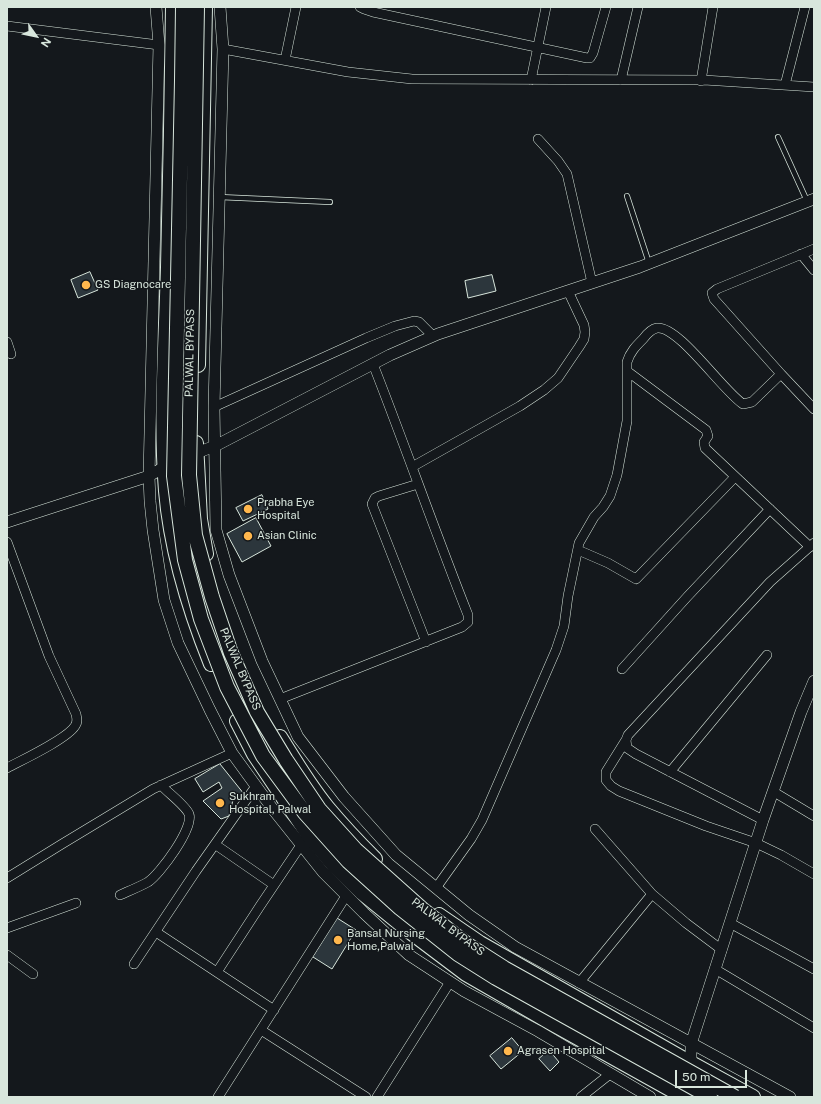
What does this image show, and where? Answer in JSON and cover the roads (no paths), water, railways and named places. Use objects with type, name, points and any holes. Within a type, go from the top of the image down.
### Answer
[{"type":"highway","points":[[173,7],[163,422],[166,491],[173,542],[183,585],[196,628],[213,668],[254,754],[309,836],[334,866],[361,892],[466,974],[684,1097]]},
{"type":"highway","name":"PALWAL BYPASS","points":[[183,7],[174,476],[185,560],[201,619],[227,687],[263,756],[305,813],[348,861],[400,908],[458,954],[496,978],[710,1097]]},
{"type":"highway","name":"PALWAL BYPASS","points":[[197,7],[189,474],[195,535],[212,598],[231,653],[257,712],[286,760],[319,808],[356,850],[422,910],[504,968],[735,1097]]},
{"type":"highway","points":[[205,7],[196,453],[200,519],[204,550],[222,612],[234,644],[263,710],[308,781],[327,806],[352,836],[378,862],[423,902],[480,943],[753,1097]]},
{"type":"street","points":[[156,7],[159,45],[149,476],[153,530],[164,600],[178,643],[232,753],[323,872],[364,914],[410,955],[464,991],[538,1031],[650,1097]]},
{"type":"street","points":[[220,7],[223,49],[214,406],[216,530],[230,575],[262,661],[298,737],[344,797],[396,855],[469,915],[515,947],[790,1097]]},
{"type":"street","points":[[285,60],[296,7]]},
{"type":"street","points":[[360,7],[364,10],[581,58],[590,58],[593,53],[606,7]]},
{"type":"street","points":[[531,80],[546,7]]},
{"type":"street","points":[[621,80],[638,7]]},
{"type":"street","points":[[701,81],[713,7]]},
{"type":"street","points":[[785,85],[805,7]]},
{"type":"street","points":[[7,26],[159,45]]},
{"type":"street","points":[[223,49],[348,72],[405,78],[701,81],[814,87]]},
{"type":"street","points":[[538,139],[558,160],[567,174],[592,282]]},
{"type":"street","points":[[7,522],[149,476],[174,462],[215,446],[373,364],[433,336],[649,263],[810,200]]},
{"type":"street","points":[[814,249],[717,289],[712,293],[714,299],[814,410]]},
{"type":"street","points":[[801,254],[814,270]]},
{"type":"street","points":[[412,466],[520,406],[544,390],[558,378],[584,339],[585,332],[584,325],[568,291]]},
{"type":"street","points":[[214,406],[395,326],[414,321],[419,322],[433,336]]},
{"type":"street","points":[[436,888],[471,839],[482,820],[546,676],[556,650],[564,626],[568,596],[578,550],[587,528],[610,496],[617,476],[627,421],[627,362],[630,354],[651,331],[657,328],[664,329],[682,340],[733,396],[743,404],[752,402],[781,374]]},
{"type":"street","points":[[7,342],[11,354]]},
{"type":"street","points":[[280,699],[426,642],[462,627],[468,622],[412,466],[373,364]]},
{"type":"street","points":[[627,371],[706,430],[708,436],[704,442],[705,448],[770,509],[812,545],[770,582],[628,735],[606,772],[606,780],[618,791],[706,826],[756,843],[781,855],[814,874]]},
{"type":"street","points":[[578,550],[608,563],[636,579],[735,477]]},
{"type":"street","points":[[418,484],[379,496],[375,498],[372,504],[426,642]]},
{"type":"street","points":[[622,669],[770,509]]},
{"type":"street","points":[[7,542],[49,656],[76,714],[77,720],[76,725],[67,735],[7,768]]},
{"type":"street","points":[[670,772],[767,655]]},
{"type":"street","points":[[691,1097],[691,1044],[763,820],[801,712],[814,681]]},
{"type":"street","points":[[626,740],[627,748],[636,754],[763,820]]},
{"type":"street","points":[[7,878],[161,785],[232,753]]},
{"type":"street","points":[[120,895],[148,881],[159,872],[170,857],[189,823],[188,814],[185,809],[161,785]]},
{"type":"street","points":[[134,964],[256,786]]},
{"type":"street","points":[[774,792],[814,816]]},
{"type":"street","points":[[595,829],[652,894],[686,923],[722,950]]},
{"type":"street","points":[[216,844],[274,885]]},
{"type":"street","points":[[218,972],[274,885],[302,845]]},
{"type":"street","points":[[580,983],[652,894]]},
{"type":"street","points":[[218,1097],[346,896]]},
{"type":"street","points":[[7,928],[76,903]]},
{"type":"street","points":[[730,922],[814,969]]},
{"type":"street","points":[[156,932],[274,1010]]},
{"type":"street","points":[[7,955],[33,974]]},
{"type":"street","points":[[715,970],[814,1028]]},
{"type":"street","points":[[376,1097],[450,982]]},
{"type":"street","points":[[261,1030],[366,1097]]},
{"type":"street","points":[[581,1097],[610,1074]]},
{"type":"lane","points":[[778,137],[810,200]]},
{"type":"lane","points":[[627,196],[649,263]]},
{"type":"lane","points":[[219,197],[330,202]]},
{"type":"place","name":"GS Diagnocare","points":[[86,285]]},
{"type":"place","name":"Prabha Eye Hospital","points":[[248,509]]},
{"type":"place","name":"Asian Clinic","points":[[248,536]]},
{"type":"place","name":"Sukhram Hospital, Palwal","points":[[220,803]]},
{"type":"place","name":"Bansal Nursing Home,Palwal","points":[[338,940]]},
{"type":"place","name":"Agrasen Hospital","points":[[508,1051]]}]
